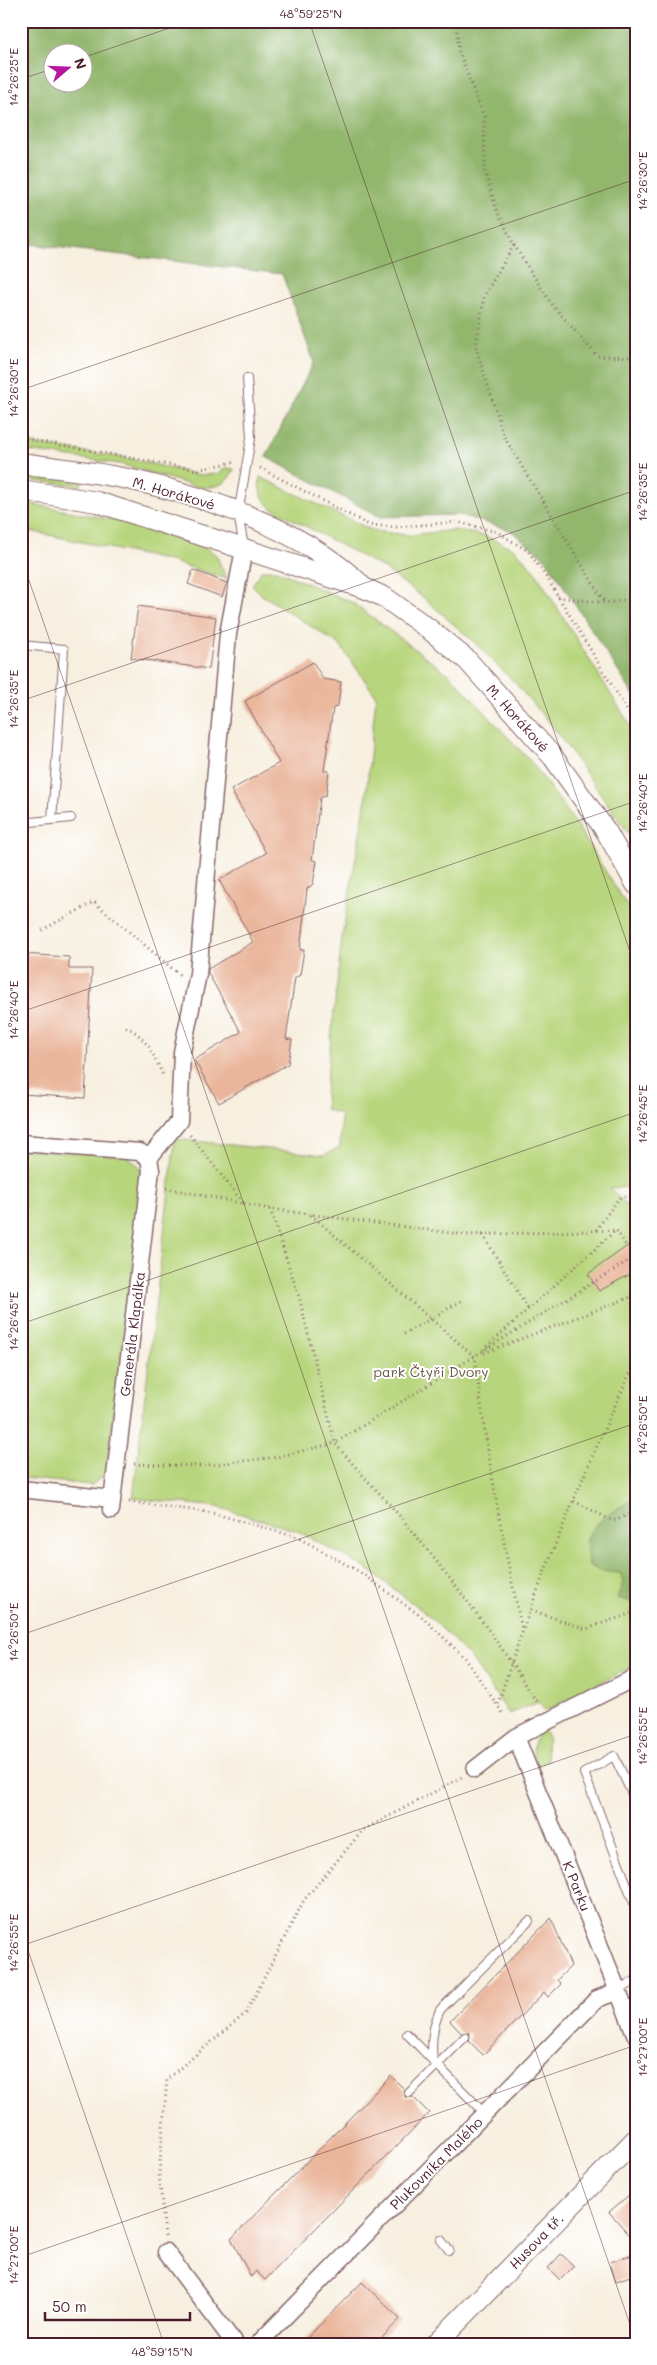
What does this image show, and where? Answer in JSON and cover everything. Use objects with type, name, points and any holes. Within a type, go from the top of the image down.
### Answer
[{"type":"street","name":"M. Horákové","points":[[21,463],[122,478],[211,502],[288,535],[329,559],[364,588]]},
{"type":"street","name":"M. Horákové","points":[[21,490],[97,502],[364,588],[384,597],[429,629],[467,660],[553,758],[606,832],[636,884]]},
{"type":"street","points":[[21,1143],[140,1152],[149,1158],[179,1121],[182,1052],[198,974],[228,634],[244,549]]},
{"type":"street","name":"Generála Klapálka","points":[[117,1504],[151,1170],[149,1158]]},
{"type":"street","points":[[21,1489],[117,1504]]},
{"type":"street","points":[[475,1769],[516,1736],[636,1677]]},
{"type":"street","name":"K Parku","points":[[516,1736],[636,2036]]},
{"type":"street","name":"Plukovníka Malého","points":[[258,2344],[597,1999],[618,1991]]},
{"type":"street","name":"Husova tř.","points":[[436,2344],[636,2139]]},
{"type":"street","points":[[166,2252],[235,2344]]},
{"type":"lane","points":[[244,549],[238,514],[252,438],[247,378]]},
{"type":"lane","points":[[21,645],[64,649],[52,820]]},
{"type":"lane","points":[[21,823],[70,818]]},
{"type":"lane","points":[[636,1802],[614,1756],[584,1773],[636,1908]]},
{"type":"lane","points":[[435,2064],[432,2046],[434,2024],[440,2010],[529,1921]]},
{"type":"lane","points":[[618,1991],[636,1980]]},
{"type":"lane","points":[[407,2034],[485,2114]]},
{"type":"lane","points":[[409,2093],[435,2064],[466,2037]]},
{"type":"lane","points":[[440,2240],[449,2250]]},
{"type":"path","points":[[456,21],[459,52],[484,117],[485,172],[496,211],[514,245],[550,302],[597,356],[636,357]]},
{"type":"path","points":[[514,245],[484,296],[476,348],[504,437],[605,603]]},
{"type":"path","points":[[21,438],[197,470],[228,461],[238,462]]},
{"type":"path","points":[[260,468],[369,526],[396,527],[457,522],[497,532],[528,551],[636,725]]},
{"type":"path","points":[[558,597],[605,603],[636,598]]},
{"type":"path","points":[[42,930],[94,902],[188,982]]},
{"type":"path","points":[[175,1190],[270,1209],[466,1235],[548,1234],[616,1230]]},
{"type":"path","points":[[596,1230],[619,1198],[636,1194]]},
{"type":"path","points":[[270,1209],[299,1297],[335,1443],[398,1515],[511,1661],[536,1701]]},
{"type":"path","points":[[311,1215],[476,1357],[491,1476],[502,1538],[522,1629]]},
{"type":"path","points":[[616,1230],[627,1247]]},
{"type":"path","points":[[476,1357],[616,1230]]},
{"type":"path","points":[[483,1235],[528,1310]]},
{"type":"path","points":[[136,1465],[200,1466],[277,1457],[335,1443],[636,1256]]},
{"type":"path","points":[[476,1357],[636,1295]]},
{"type":"path","points":[[404,1334],[461,1301]]},
{"type":"path","points":[[498,1704],[522,1629],[574,1501],[636,1360]]},
{"type":"path","points":[[574,1501],[613,1521],[636,1512]]},
{"type":"path","points":[[117,1504],[208,1512],[297,1537],[358,1571],[422,1618],[465,1658],[504,1715]]},
{"type":"path","points":[[531,1610],[586,1630],[632,1613],[636,1593]]},
{"type":"path","points":[[166,2252],[159,2172],[167,2079],[246,2013],[304,1900],[363,1830],[475,1769]]},
{"type":"green space","points":[[21,21],[636,21],[636,699],[546,559],[510,530],[460,515],[380,517],[266,457],[314,362],[282,274],[21,243]]},
{"type":"green space","points":[[21,442],[131,459],[199,475],[218,474],[226,468],[234,469],[228,479],[220,485],[198,487],[120,464],[21,450]]},
{"type":"green space","points":[[21,473],[82,482],[81,486],[21,479]]},
{"type":"green space","points":[[260,477],[374,531],[407,535],[456,530],[485,536],[515,549],[534,570],[636,735],[636,844],[554,728],[516,684],[475,643],[425,599],[385,569],[272,508],[261,494],[259,487]]},
{"type":"green space","points":[[21,502],[120,521],[207,548],[216,555],[227,579],[170,561],[21,529]]},
{"type":"green space","name":"park Čtyři Dvory","points":[[262,570],[276,570],[353,603],[451,676],[532,763],[574,821],[636,920],[636,1187],[610,1188],[636,1215],[636,1665],[545,1711],[539,1702],[509,1714],[470,1657],[428,1615],[366,1568],[297,1531],[218,1507],[133,1498],[175,1139],[324,1155],[340,1147],[341,1114],[326,1110],[325,1094],[342,937],[365,805],[376,696],[339,644],[262,595],[252,585]]},
{"type":"green space","points":[[21,1149],[126,1156],[139,1167],[143,1177],[144,1182],[107,1464],[104,1475],[92,1485],[21,1478]]},
{"type":"green space","points":[[636,1498],[636,1603],[617,1598],[624,1581],[620,1573],[599,1571],[589,1565],[587,1540],[591,1531],[602,1519]]},
{"type":"green space","points":[[543,1728],[549,1741],[546,1746],[548,1761],[537,1766],[533,1751],[535,1741]]},
{"type":"building","points":[[193,570],[227,583],[222,597],[188,584]]},
{"type":"building","points":[[138,606],[216,617],[209,669],[131,658]]},
{"type":"building","points":[[313,662],[323,679],[341,682],[338,706],[333,708],[324,771],[329,771],[326,795],[320,798],[312,860],[317,861],[313,884],[307,889],[300,950],[304,950],[300,975],[295,978],[286,1039],[292,1040],[288,1064],[219,1103],[194,1060],[241,1032],[208,973],[208,969],[253,942],[219,880],[266,853],[231,790],[279,763],[245,701]]},
{"type":"building","points":[[21,954],[69,957],[69,969],[92,969],[85,1098],[21,1094]]},
{"type":"building","points":[[636,1240],[636,1271],[599,1291],[588,1274]]},
{"type":"building","points":[[551,1918],[571,1966],[557,1980],[561,1984],[548,1997],[544,1992],[483,2055],[469,2041],[469,2033],[461,2033],[450,2021]]},
{"type":"building","points":[[391,2076],[405,2090],[405,2097],[413,2097],[429,2113],[265,2280],[256,2271],[251,2277],[231,2239]]},
{"type":"building","points":[[636,2189],[636,2242],[609,2212]]},
{"type":"building","points":[[561,2254],[574,2266],[560,2280],[548,2268]]},
{"type":"building","points":[[636,2254],[636,2274],[616,2281],[610,2262]]},
{"type":"building","points":[[362,2282],[400,2319],[376,2344],[301,2344]]}]
